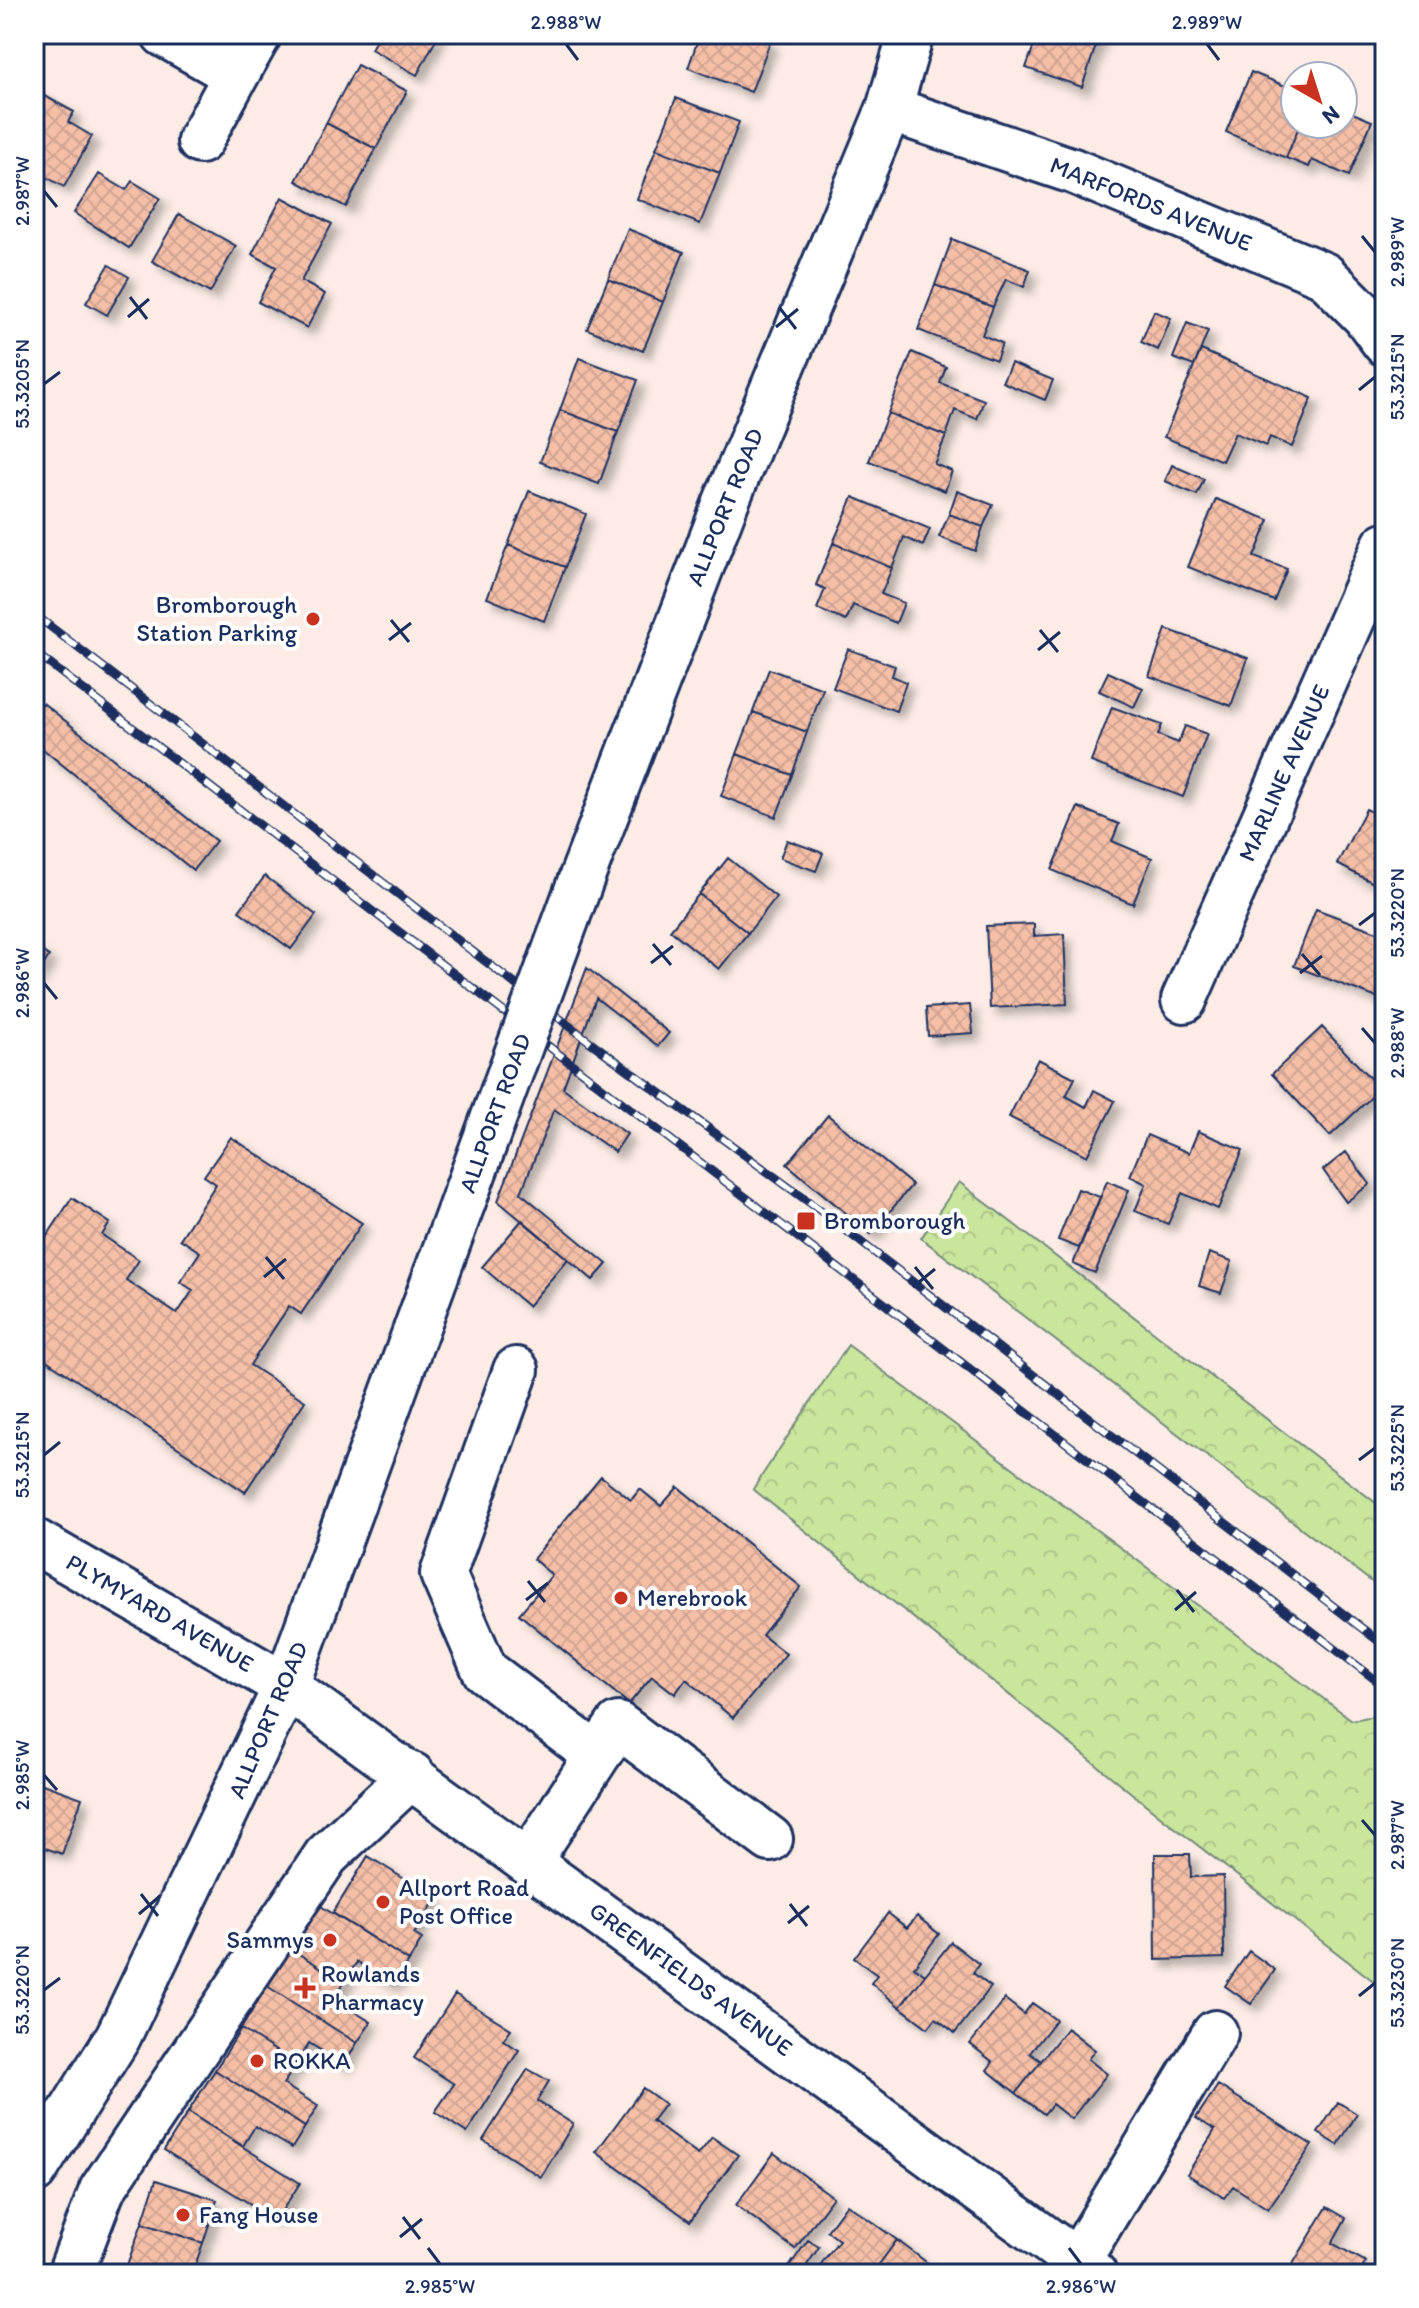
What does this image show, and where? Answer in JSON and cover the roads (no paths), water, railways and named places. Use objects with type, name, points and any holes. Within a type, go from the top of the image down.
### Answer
[{"type":"street","points":[[164,34],[236,75]]},
{"type":"street","points":[[200,141],[259,34]]},
{"type":"street","name":"ALLPORT ROAD","points":[[34,2171],[118,2037],[286,1686],[582,877],[726,502],[889,109],[911,34]]},
{"type":"street","name":"MARFORDS AVENUE","points":[[889,109],[1073,171],[1324,275],[1365,316],[1385,343]]},
{"type":"street","name":"MARLINE AVENUE","points":[[1184,1000],[1385,545]]},
{"type":"street","points":[[516,1370],[443,1574],[485,1671],[597,1756]]},
{"type":"street","name":"PLYMYARD AVENUE","points":[[34,1541],[286,1686]]},
{"type":"street","name":"GREENFIELDS AVENUE","points":[[286,1686],[1085,2268]]},
{"type":"street","points":[[529,1861],[618,1725],[770,1839]]},
{"type":"street","points":[[70,2274],[102,2190],[326,1856],[412,1775]]},
{"type":"street","points":[[1085,2268],[1215,2033]]},
{"type":"railway","points":[[34,614],[589,1041],[809,1202],[1385,1646]]},
{"type":"railway","points":[[34,652],[1385,1687]]},
{"type":"place","name":"Bromborough Station Parking","points":[[313,619]]},
{"type":"place","name":"Bromborough","points":[[806,1221]]},
{"type":"place","name":"Merebrook","points":[[621,1598]]},
{"type":"place","name":"Allport Road Post Office","points":[[383,1902]]},
{"type":"place","name":"Sammys","points":[[330,1940]]},
{"type":"place","name":"Rowlands Pharmacy","points":[[305,1988]]},
{"type":"place","name":"ROKKA","points":[[257,2061]]},
{"type":"place","name":"Fang House","points":[[183,2215]]}]
